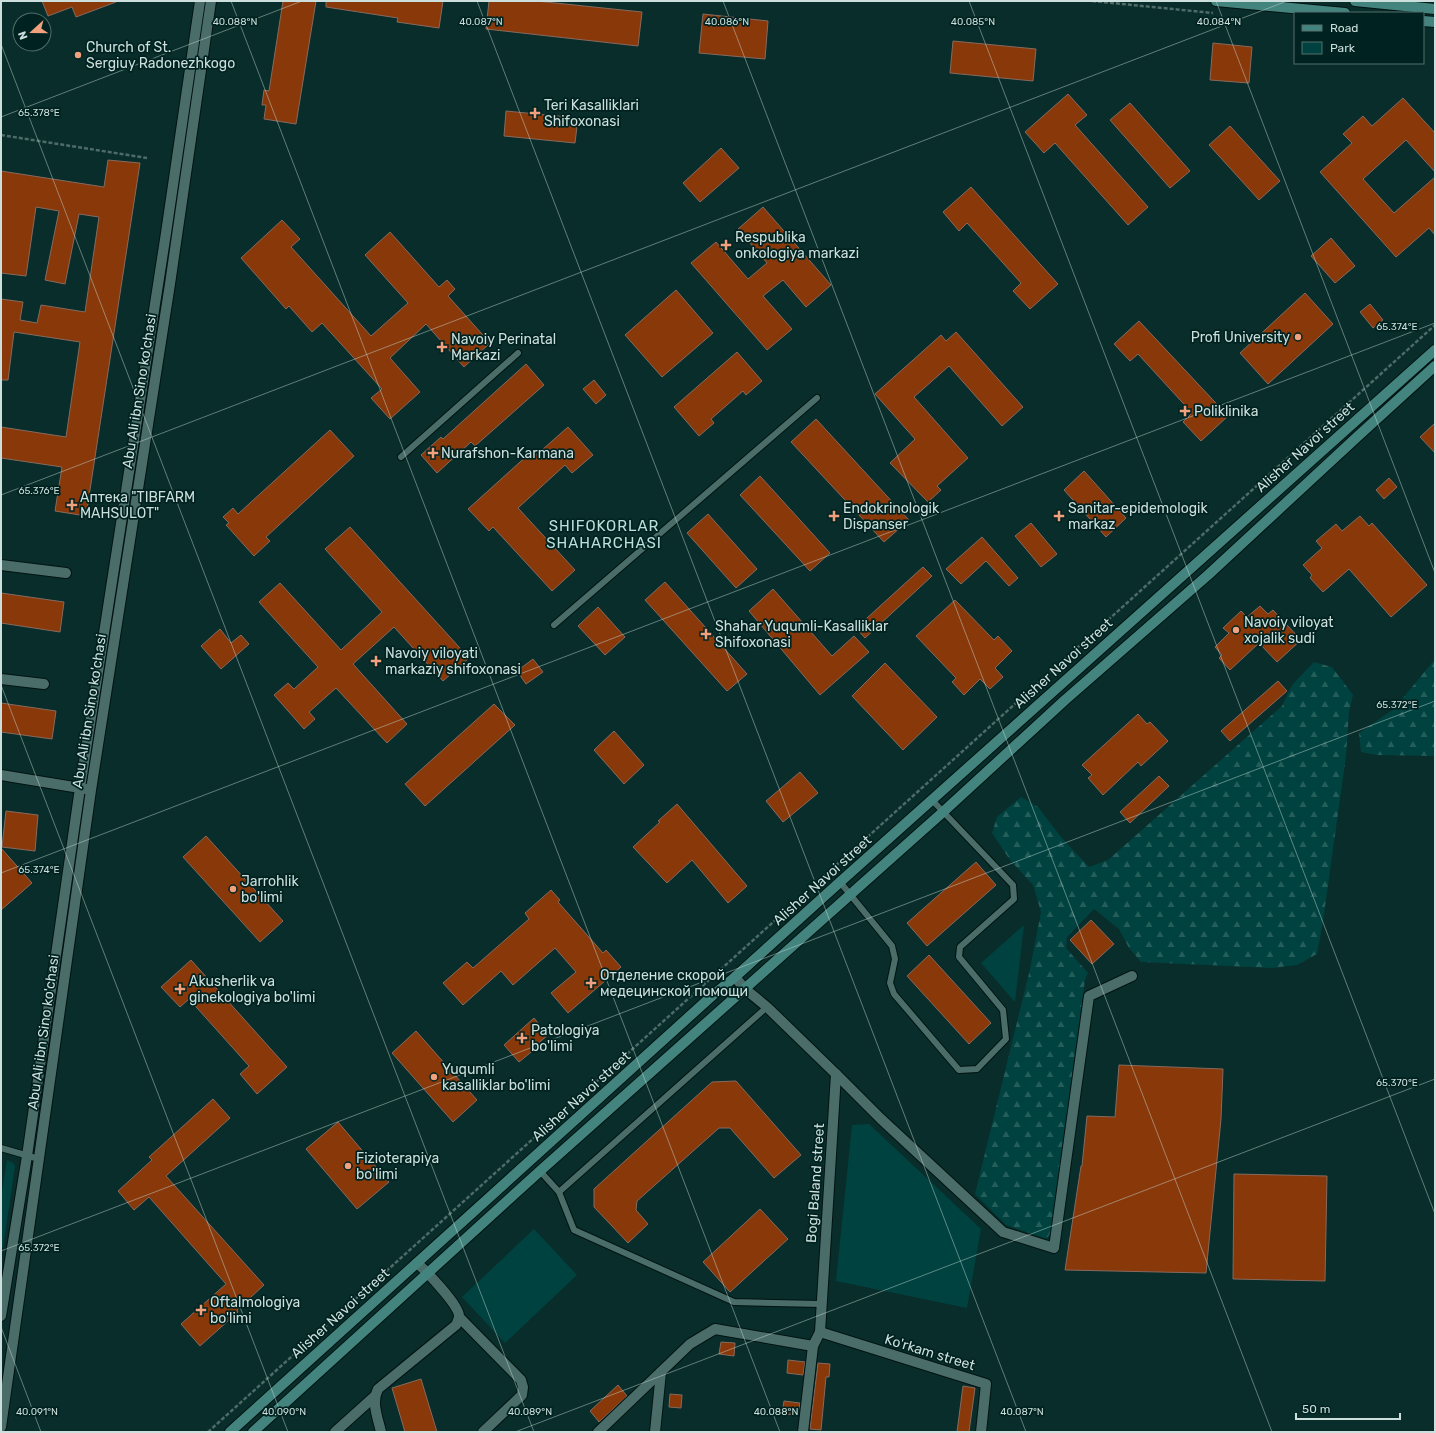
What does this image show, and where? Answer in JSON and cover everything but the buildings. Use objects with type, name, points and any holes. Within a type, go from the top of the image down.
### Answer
[{"type":"main road","points":[[1216,1],[1303,5],[1340,12]]},
{"type":"main road","points":[[1355,1],[1435,9]]},
{"type":"main road","points":[[1424,21],[1435,22]]},
{"type":"main road","name":"Alisher Navoi street","points":[[230,1432],[713,995],[735,977],[1435,350]]},
{"type":"main road","name":"Alisher Navoi street","points":[[253,1432],[540,1171],[943,812],[1071,695],[1208,575],[1356,437],[1435,366]]},
{"type":"street","name":"Abu Ali ibn Sino ko'chasi","points":[[1,1316],[27,1156],[80,788],[165,240],[200,1]]},
{"type":"street","name":"Abu Ali ibn Sino ko'chasi","points":[[1,1427],[91,790],[170,284],[211,1]]},
{"type":"street","points":[[1,565],[66,573]]},
{"type":"street","points":[[1,679],[44,684]]},
{"type":"street","points":[[1,775],[91,790]]},
{"type":"street","points":[[735,977],[744,988],[767,1007],[881,1119],[1003,1232],[1054,1248],[1089,996],[1132,976]]},
{"type":"street","name":"Bogi Baland street","points":[[803,1432],[813,1346],[820,1332],[836,1074]]},
{"type":"street","points":[[417,1263],[428,1273],[456,1308],[459,1317],[521,1380],[523,1386],[522,1395],[483,1432]]},
{"type":"street","points":[[381,1432],[375,1404],[375,1396],[378,1389],[456,1325],[459,1317]]},
{"type":"street","points":[[598,1432],[690,1344],[715,1329],[813,1346]]},
{"type":"street","name":"Ko'rkam street","points":[[820,1332],[986,1384],[981,1432]]},
{"type":"street","points":[[655,1432],[661,1372]]},
{"type":"street","points":[[335,1432],[375,1396]]},
{"type":"lane","points":[[401,457],[518,353]]},
{"type":"lane","points":[[554,625],[817,398]]},
{"type":"lane","points":[[840,882],[892,946],[895,959],[890,983],[894,994],[959,1070],[977,1069],[1006,1039],[1003,1010],[959,957],[960,946],[1014,899],[1013,885],[932,800]]},
{"type":"lane","points":[[559,1192],[767,1007]]},
{"type":"lane","points":[[1,1148],[39,1159]]},
{"type":"lane","points":[[540,1171],[559,1192],[574,1230],[734,1302],[821,1304]]},
{"type":"path","points":[[1092,1],[1218,14]]},
{"type":"path","points":[[1,135],[147,158]]},
{"type":"path","points":[[208,1432],[1435,325]]},
{"type":"green space","points":[[1435,659],[1435,756],[1376,755],[1361,752],[1359,733],[1394,709]]},
{"type":"green space","points":[[1314,662],[1332,667],[1353,695],[1349,712],[1346,756],[1317,954],[1297,965],[1272,968],[1141,962],[1129,948],[1119,929],[1094,909],[1067,937],[1066,948],[1088,973],[1085,980],[1051,1231],[1047,1239],[1006,1225],[975,1194],[1030,969],[1041,912],[1033,885],[1010,860],[992,833],[997,817],[1021,797],[1038,807],[1061,837],[1089,867],[1108,860],[1282,706],[1292,685]]},
{"type":"green space","points":[[1024,925],[1015,1002],[981,963]]},
{"type":"green space","points":[[869,1124],[981,1229],[967,1308],[836,1281],[852,1125]]},
{"type":"green space","points":[[7,1160],[15,1166],[3,1247],[1,1248],[1,1197]]},
{"type":"green space","points":[[534,1229],[577,1275],[505,1343],[462,1297]]},
{"type":"place","name":"Church of St. Sergiuy Radonezhkogo","points":[[78,55]]},
{"type":"place","name":"Teri Kasalliklari Shifoxonasi","points":[[535,113]]},
{"type":"place","name":"Respublika onkologiya markazi","points":[[726,245]]},
{"type":"place","name":"Profi University","points":[[1298,337]]},
{"type":"place","name":"Navoiy Perinatal Markazi","points":[[442,347]]},
{"type":"place","name":"Poliklinika","points":[[1185,411]]},
{"type":"place","name":"Nurafshon-Karmana","points":[[433,453]]},
{"type":"place","name":"Аптека \"TIBFARM MAHSULOT\"","points":[[72,505]]},
{"type":"place","name":"Endokrinologik Dispanser","points":[[834,516]]},
{"type":"place","name":"Sanitar-epidemologik markaz","points":[[1059,516]]},
{"type":"place","name":"Navoiy viloyat xojalik sudi","points":[[1236,630]]},
{"type":"place","name":"Shahar Yuqumli-Kasalliklar Shifoxonasi","points":[[706,634]]},
{"type":"place","name":"Navoiy viloyati markaziy shifoxonasi","points":[[376,661]]},
{"type":"place","name":"Jarrohlik bo'limi","points":[[233,889]]},
{"type":"place","name":"Отделение скорой медецинской помощи","points":[[591,983]]},
{"type":"place","name":"Akusherlik va ginekologiya bo'limi","points":[[180,989]]},
{"type":"place","name":"Patologiya bo'limi","points":[[522,1038]]},
{"type":"place","name":"Yuqumli kasalliklar bo'limi","points":[[434,1077]]},
{"type":"place","name":"Fizioterapiya bo'limi","points":[[348,1166]]},
{"type":"place","name":"Oftalmologiya bo'limi","points":[[201,1310]]},
{"type":"district","name":"SHIFOKORLAR SHAHARCHASI","points":[[604,534]]}]
